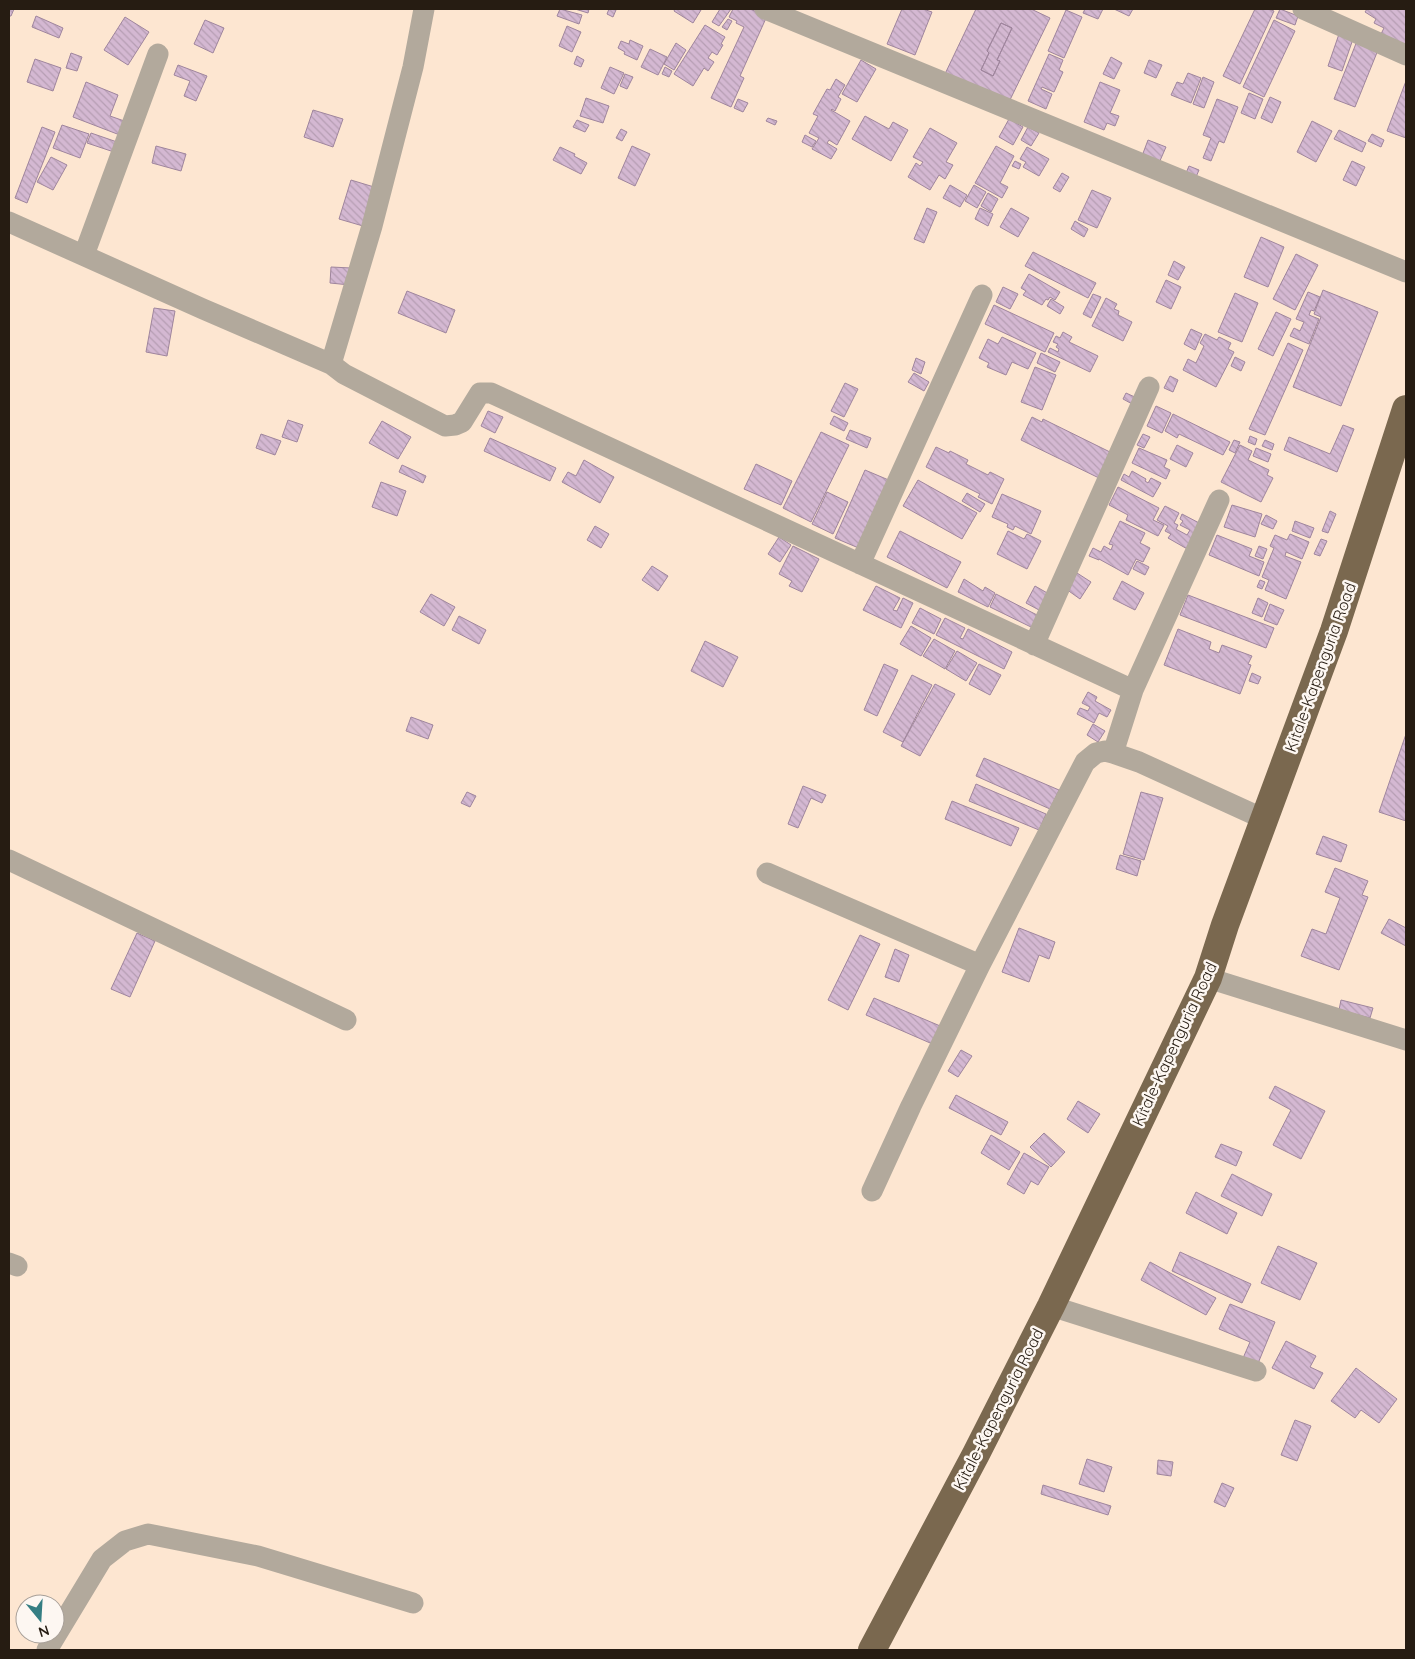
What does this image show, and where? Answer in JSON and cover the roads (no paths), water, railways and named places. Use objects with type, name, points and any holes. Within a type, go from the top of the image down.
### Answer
[{"type":"highway","name":"Kitale-Kapenguria Road","points":[[872,1650],[976,1454],[1051,1306],[1208,978],[1225,925],[1334,631],[1406,409]]},
{"type":"street","points":[[331,364],[372,226],[413,67],[424,9]]},
{"type":"street","points":[[765,9],[1406,272]]},
{"type":"street","points":[[1303,9],[1406,55]]},
{"type":"street","points":[[84,255],[158,54]]},
{"type":"street","points":[[9,222],[331,364],[344,374],[445,426],[462,422],[480,394],[491,393],[1133,690]]},
{"type":"street","points":[[860,564],[982,295]]},
{"type":"street","points":[[1034,645],[1149,387]]},
{"type":"street","points":[[1113,753],[1133,690],[1219,500]]},
{"type":"street","points":[[872,1192],[911,1106],[980,965],[1085,762],[1096,753],[1105,751],[1113,753],[1139,762],[1264,819]]},
{"type":"street","points":[[9,860],[346,1020]]},
{"type":"street","points":[[767,873],[980,965]]},
{"type":"street","points":[[1208,978],[1406,1040]]},
{"type":"street","points":[[1051,1306],[1256,1371]]},
{"type":"street","points":[[47,1650],[102,1559],[125,1542],[148,1534],[258,1556],[413,1603]]}]
